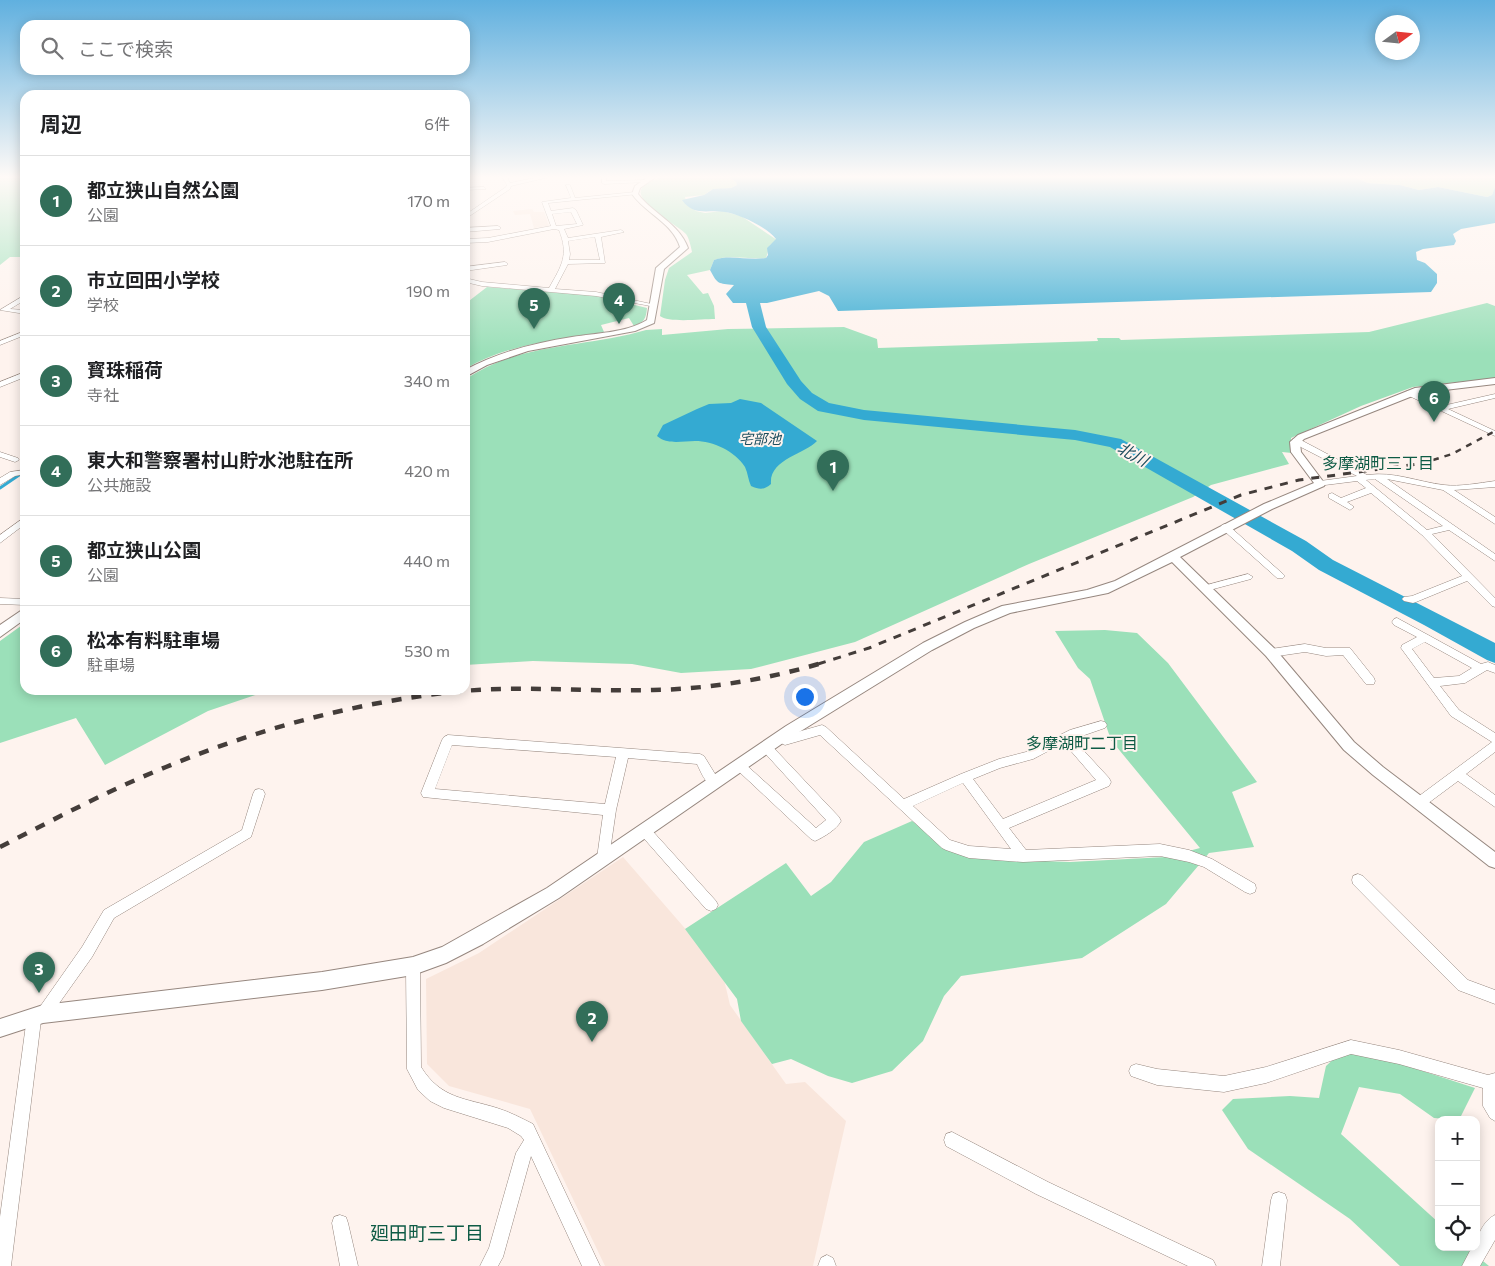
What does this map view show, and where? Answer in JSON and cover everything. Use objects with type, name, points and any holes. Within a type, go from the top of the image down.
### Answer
[{"type":"street","points":[[470,241],[509,236]]},
{"type":"street","points":[[551,290],[566,262],[568,249],[564,236]]},
{"type":"street","points":[[565,240],[597,236]]},
{"type":"street","points":[[566,262],[603,262],[598,236]]},
{"type":"street","points":[[470,371],[488,361],[514,352],[643,326],[652,319],[660,268],[683,250],[684,244],[681,236]]},
{"type":"street","points":[[470,263],[476,262]]},
{"type":"street","points":[[470,268],[505,264]]},
{"type":"street","points":[[470,281],[482,284],[596,294],[654,306]]},
{"type":"street","points":[[2,310],[20,300]]},
{"type":"street","points":[[2,310],[20,312]]},
{"type":"street","points":[[0,343],[20,336]]},
{"type":"street","points":[[0,385],[20,376]]},
{"type":"street","points":[[1320,484],[1296,452],[1294,446],[1296,441],[1410,393],[1436,387],[1495,381]]},
{"type":"street","points":[[1410,393],[1495,434]]},
{"type":"street","points":[[1441,408],[1495,396]]},
{"type":"street","points":[[1296,441],[1362,477],[1372,488],[1425,533],[1495,604]]},
{"type":"street","points":[[0,454],[15,460]]},
{"type":"street","points":[[0,482],[20,473]]},
{"type":"street","points":[[1376,476],[1495,558]]},
{"type":"street","points":[[0,1028],[38,1016],[322,981],[412,966],[446,954],[553,893],[781,736],[902,660],[991,615],[1021,605],[1099,591],[1117,584],[1173,557],[1253,512],[1320,484],[1376,476],[1399,478],[1446,488],[1495,484]]},
{"type":"street","points":[[1341,501],[1372,488]]},
{"type":"street","points":[[1446,488],[1495,521]]},
{"type":"street","points":[[1332,496],[1350,506]]},
{"type":"street","points":[[0,540],[20,524]]},
{"type":"street","points":[[1225,527],[1269,562],[1280,576]]},
{"type":"street","points":[[1425,533],[1451,527]]},
{"type":"street","points":[[1173,557],[1271,653],[1349,746],[1495,861]]},
{"type":"street","points":[[1206,588],[1248,577]]},
{"type":"street","points":[[1407,599],[1413,600],[1467,577]]},
{"type":"street","points":[[0,601],[20,602]]},
{"type":"street","points":[[0,632],[20,616]]},
{"type":"street","points":[[1396,622],[1480,668]]},
{"type":"street","points":[[1419,803],[1494,746],[1455,713],[1406,648],[1424,638]]},
{"type":"street","points":[[1271,653],[1305,648],[1326,652],[1346,651],[1370,681]]},
{"type":"street","points":[[1432,682],[1461,680],[1480,668],[1488,666],[1495,669]]},
{"type":"street","points":[[903,806],[965,777],[999,764],[1029,756],[1074,733],[1101,725]]},
{"type":"street","points":[[781,736],[785,740],[822,730],[946,844],[969,852],[1022,856],[1160,850],[1189,856],[1208,863],[1250,888]]},
{"type":"street","points":[[1000,826],[1105,782],[1066,738]]},
{"type":"street","points":[[610,810],[427,793],[448,740],[700,759],[714,782]]},
{"type":"street","points":[[739,765],[816,836],[835,821],[766,747]]},
{"type":"street","points":[[603,858],[610,810],[623,753]]},
{"type":"street","points":[[1459,774],[1495,802]]},
{"type":"street","points":[[965,777],[1022,856]]},
{"type":"street","points":[[2,1266],[38,1016],[87,952],[109,914],[247,833],[259,794]]},
{"type":"street","points":[[644,830],[711,905]]},
{"type":"street","points":[[1358,880],[1463,985],[1495,997]]},
{"type":"street","points":[[412,966],[414,1069],[420,1082],[433,1096],[452,1104],[518,1123],[527,1130],[591,1266]]},
{"type":"street","points":[[1136,1071],[1157,1077],[1224,1084],[1266,1074],[1351,1047],[1493,1081],[1490,1106],[1495,1113]]},
{"type":"street","points":[[952,1140],[1042,1188],[1208,1266]]},
{"type":"street","points":[[489,1266],[497,1251],[524,1153],[533,1141]]},
{"type":"street","points":[[1271,1266],[1279,1200]]},
{"type":"street","points":[[340,1223],[349,1266]]},
{"type":"street","points":[[1470,1266],[1495,1224]]},
{"type":"shaded area","points":[[623,857],[722,971],[730,1005],[786,1084],[805,1082],[846,1121],[813,1266],[605,1266],[530,1109],[449,1086],[427,1064],[426,979],[479,953]]},
{"type":"green space","points":[[0,236],[20,236],[20,257],[10,257],[0,265]]},
{"type":"green space","points":[[687,236],[771,236],[777,240],[770,245],[766,258],[720,258],[714,260],[710,270],[687,275],[703,294],[708,293],[714,306],[715,319],[677,320],[664,318],[660,316],[665,280],[669,268],[692,252]]},
{"type":"green space","points":[[487,287],[594,295],[647,308],[647,312],[644,320],[634,326],[629,318],[601,325],[604,332],[515,348],[470,366],[470,300]]},
{"type":"green space","points":[[1487,303],[1495,306],[1495,378],[1413,387],[1361,406],[1291,438],[1292,453],[1282,452],[1289,464],[1211,485],[1193,497],[1029,564],[855,642],[751,669],[681,673],[632,664],[533,661],[470,665],[470,377],[507,359],[530,352],[623,336],[646,330],[662,329],[662,335],[728,329],[844,327],[877,339],[878,348],[1098,341],[1097,338],[1119,338],[1121,340],[1369,332]]},
{"type":"green space","points":[[20,627],[20,695],[255,695],[208,711],[105,765],[76,718],[0,743],[0,641]]},
{"type":"green space","points":[[1105,630],[1137,633],[1168,663],[1257,782],[1232,792],[1254,847],[1209,853],[1166,904],[1082,958],[961,976],[944,996],[923,1041],[892,1071],[852,1083],[828,1076],[791,1059],[772,1064],[741,1021],[737,999],[685,929],[786,863],[811,896],[831,882],[864,842],[912,821],[968,858],[1070,862],[1166,857],[1200,848],[1111,740],[1090,679],[1078,668],[1055,631]]},
{"type":"green space","points":[[1361,1051],[1475,1088],[1461,1116],[1435,1116],[1435,1118],[1400,1094],[1359,1087],[1341,1134],[1435,1219],[1435,1251],[1471,1251],[1489,1266],[1400,1266],[1350,1219],[1248,1149],[1222,1110],[1233,1099],[1290,1096],[1319,1098],[1326,1066],[1341,1052]]},
{"type":"water","points":[[774,236],[1454,236],[1456,241],[1454,245],[1423,249],[1416,252],[1417,260],[1425,263],[1437,274],[1437,283],[1431,292],[838,311],[829,296],[819,291],[767,303],[733,303],[726,294],[734,285],[717,281],[710,270],[714,260],[720,258],[766,258],[768,255],[767,248],[776,239]]},
{"type":"water","name":"宅部池","points":[[740,399],[761,403],[817,441],[782,463],[772,476],[771,484],[764,488],[759,489],[751,486],[741,461],[723,448],[702,441],[670,442],[657,436],[663,425],[697,409],[709,404],[731,403]]},
{"type":"waterway","name":"北川","points":[[753,303],[759,327],[795,384],[806,396],[824,407],[864,415],[1075,435],[1115,443],[1299,546],[1326,565],[1432,619],[1495,654]]},
{"type":"waterway","points":[[0,488],[20,474]]},
{"type":"railway","points":[[1433,460],[1452,454],[1495,431]]},
{"type":"railway","points":[[818,664],[869,648],[1241,495],[1299,480],[1418,464],[1437,458]]},
{"type":"railway","points":[[470,691],[696,688],[781,674],[822,663]]},
{"type":"railway","points":[[0,847],[103,795],[200,753],[306,719],[379,703],[430,695]]},
{"type":"place","name":"東大和警察署村山貯水池駐在所","points":[[619,324]]},
{"type":"place","name":"都立狭山公園","points":[[534,329]]},
{"type":"place","name":"松本有料駐車場","points":[[1434,422]]},
{"type":"place","name":"都立狭山自然公園","points":[[833,491]]},
{"type":"place","name":"寳珠稲荷","points":[[39,993]]},
{"type":"place","name":"市立回田小学校","points":[[592,1042]]},
{"type":"district","name":"多摩湖町三丁目","points":[[1378,463]]},
{"type":"district","name":"多摩湖町二丁目","points":[[1082,743]]},
{"type":"district","name":"廻田町三丁目","points":[[427,1233]]}]
